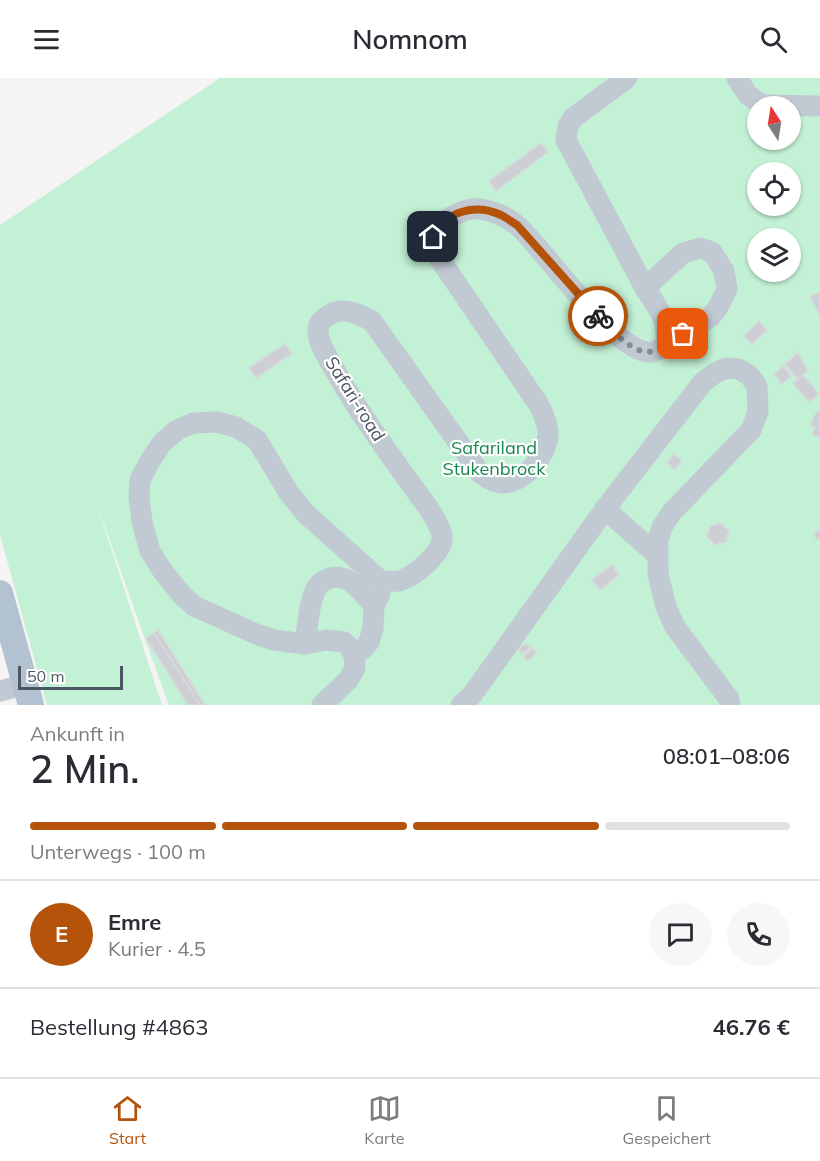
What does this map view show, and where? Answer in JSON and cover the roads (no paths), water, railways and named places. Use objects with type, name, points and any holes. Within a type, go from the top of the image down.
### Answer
[{"type":"main road","points":[[0,592],[28,695]]},
{"type":"lane","points":[[627,78],[573,118],[568,126],[566,140],[645,288],[664,318],[667,330],[666,344]]},
{"type":"lane","points":[[736,78],[748,95],[762,105],[820,106]]},
{"type":"lane","name":"Safari-road","points":[[389,582],[399,581],[412,575],[427,563],[438,550],[442,537],[438,523],[429,509],[349,396],[319,338],[318,327],[321,321],[330,314],[342,311],[358,313],[372,321],[480,473],[491,480],[503,483],[518,479],[531,469],[545,451],[548,433],[544,417],[539,405],[437,255],[433,246],[433,237],[438,226],[454,215],[466,211],[480,209],[501,215],[517,225],[584,302],[620,338],[640,351],[652,352],[712,315],[727,289],[724,272],[712,252],[700,248],[683,253],[645,288]]},
{"type":"lane","points":[[461,705],[481,684],[605,509],[703,382],[715,373],[728,368],[738,369],[749,375],[757,386],[758,412],[751,430],[672,512],[662,527],[657,555],[658,574],[666,607],[675,627],[729,699],[730,705]]},
{"type":"lane","points":[[322,705],[348,680],[354,668],[354,655],[344,642],[326,640],[305,644],[274,640],[194,606],[181,594],[150,551],[142,522],[140,480],[162,443],[177,430],[193,423],[217,422],[236,427],[257,440],[289,493],[306,514],[380,580],[389,582],[374,606],[373,628],[369,642],[354,655]]},
{"type":"lane","points":[[605,509],[657,555]]},
{"type":"lane","points":[[305,644],[312,601],[316,587],[323,580],[337,576],[347,580],[356,585],[374,606]]},
{"type":"lane","points":[[0,691],[28,695]]},
{"type":"park label","name":"Safariland Stukenbrock","points":[[494,458]]}]
